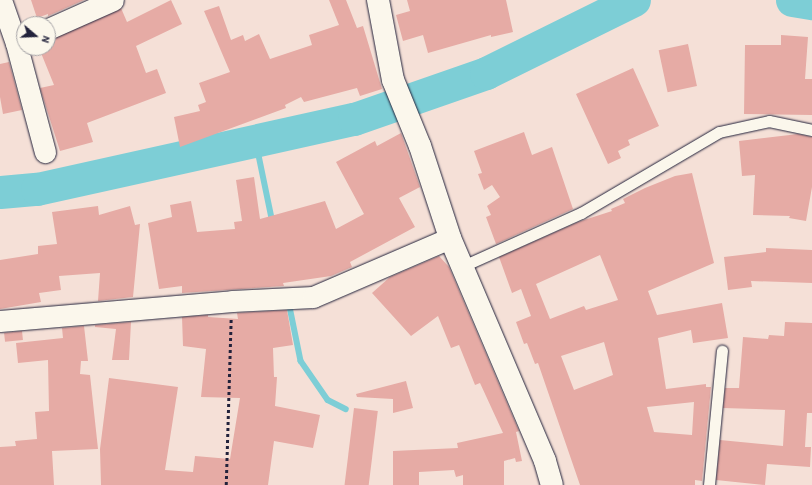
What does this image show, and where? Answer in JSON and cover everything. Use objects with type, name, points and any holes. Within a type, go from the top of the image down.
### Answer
[{"type":"main road","points":[[378,0],[393,80],[420,146],[450,238],[545,461],[552,485]]},
{"type":"street","points":[[1,0],[45,152]]},
{"type":"street","points":[[56,25],[113,0]]},
{"type":"street","points":[[0,321],[232,301],[313,297],[450,238]]},
{"type":"lane","points":[[463,266],[581,213],[720,132],[769,121],[812,130]]},
{"type":"lane","points":[[709,485],[722,351]]},
{"type":"path","points":[[226,485],[231,381],[232,301]]},
{"type":"building","points":[[31,0],[84,0],[48,16],[48,14],[36,16]]},
{"type":"building","points":[[171,0],[182,24],[136,46],[146,73],[157,69],[166,93],[87,123],[93,142],[60,151],[40,88],[54,85],[42,56],[56,56],[56,37],[121,8],[127,22]]},
{"type":"building","points":[[329,0],[346,0],[357,28],[363,26],[382,89],[360,96],[357,88],[304,102],[301,97],[285,105],[286,108],[180,147],[174,117],[200,111],[198,105],[206,102],[199,83],[230,72],[204,11],[219,6],[231,40],[243,35],[245,41],[259,34],[270,59],[312,45],[309,35],[339,25]]},
{"type":"building","points":[[407,0],[506,0],[513,32],[491,37],[491,35],[428,53],[423,35],[403,41],[396,15],[410,11]]},
{"type":"building","points":[[781,35],[808,37],[805,79],[812,79],[812,115],[744,114],[745,45],[781,45]]},
{"type":"building","points":[[688,44],[697,86],[668,92],[659,50]]},
{"type":"building","points":[[9,62],[22,110],[3,114],[0,97],[0,64]]},
{"type":"building","points":[[633,68],[659,126],[628,140],[630,145],[618,151],[621,158],[608,164],[576,94]]},
{"type":"building","points":[[524,132],[532,155],[552,147],[573,209],[496,244],[486,217],[491,215],[487,206],[500,197],[492,185],[484,190],[478,174],[482,173],[474,151]]},
{"type":"building","points":[[401,133],[420,187],[399,198],[415,227],[350,262],[352,267],[331,276],[283,283],[284,286],[182,293],[182,286],[159,289],[148,223],[172,217],[170,205],[191,201],[197,232],[235,229],[234,222],[242,221],[236,180],[254,177],[260,219],[325,201],[336,229],[364,214],[336,162],[375,141],[377,146]]},
{"type":"building","points":[[798,134],[812,137],[812,187],[806,221],[789,218],[790,216],[753,215],[755,175],[742,176],[739,141]]},
{"type":"building","points":[[692,173],[714,263],[648,291],[657,315],[722,303],[728,338],[693,343],[691,330],[658,338],[666,389],[706,384],[706,387],[711,387],[702,481],[695,480],[695,485],[580,485],[538,363],[535,364],[527,343],[524,344],[516,322],[531,316],[521,289],[512,293],[499,257],[578,222],[612,211],[611,209],[625,203],[623,199],[675,176]],"holes":[[[600,255],[618,300],[586,310],[584,306],[550,319],[536,284]],[[604,342],[613,375],[574,390],[561,356]],[[694,402],[692,435],[654,432],[647,407]]]},
{"type":"building","points":[[98,206],[99,215],[130,206],[135,225],[140,224],[133,297],[98,301],[100,273],[59,276],[61,290],[39,293],[41,302],[0,309],[0,260],[38,254],[38,246],[57,244],[52,212]]},
{"type":"building","points":[[766,248],[812,250],[812,283],[751,281],[752,287],[728,290],[724,257],[766,252]]},
{"type":"building","points":[[439,256],[449,267],[519,431],[516,432],[522,461],[516,462],[515,458],[504,461],[504,485],[463,485],[463,475],[456,477],[454,470],[419,472],[419,485],[393,485],[393,451],[458,448],[457,443],[503,433],[480,383],[475,385],[459,345],[451,348],[438,316],[411,336],[372,293],[390,277]]},
{"type":"building","points":[[287,310],[293,345],[273,348],[274,377],[277,377],[275,406],[320,415],[313,448],[274,441],[268,485],[101,485],[100,449],[109,378],[178,387],[165,470],[193,472],[195,456],[230,459],[240,398],[201,397],[206,349],[183,346],[182,317],[208,315],[208,317],[238,319],[237,313]]},
{"type":"building","points":[[131,322],[129,360],[112,360],[116,329],[95,327],[95,325]]},
{"type":"building","points":[[785,322],[812,323],[812,413],[807,413],[805,447],[811,447],[810,467],[767,464],[765,485],[716,480],[720,440],[783,446],[785,410],[723,408],[725,388],[739,388],[743,337],[768,339],[769,335],[784,336]]},
{"type":"building","points":[[84,326],[88,361],[81,361],[80,374],[90,375],[98,449],[52,451],[54,485],[0,485],[0,447],[16,446],[15,441],[37,439],[35,412],[49,411],[48,360],[18,363],[16,343],[63,338],[62,328]]},
{"type":"building","points":[[22,331],[23,340],[5,342],[4,333]]},
{"type":"building","points":[[406,381],[413,408],[393,413],[393,399],[357,397],[356,394]]},
{"type":"building","points":[[354,408],[378,411],[369,485],[345,485]]},
{"type":"waterway","points":[[0,192],[37,189],[354,119],[486,73],[634,0]]},
{"type":"waterway","points":[[792,0],[812,3]]},
{"type":"waterway","points":[[256,141],[273,223]]},
{"type":"waterway","points":[[289,302],[301,361],[328,400],[346,409]]}]
